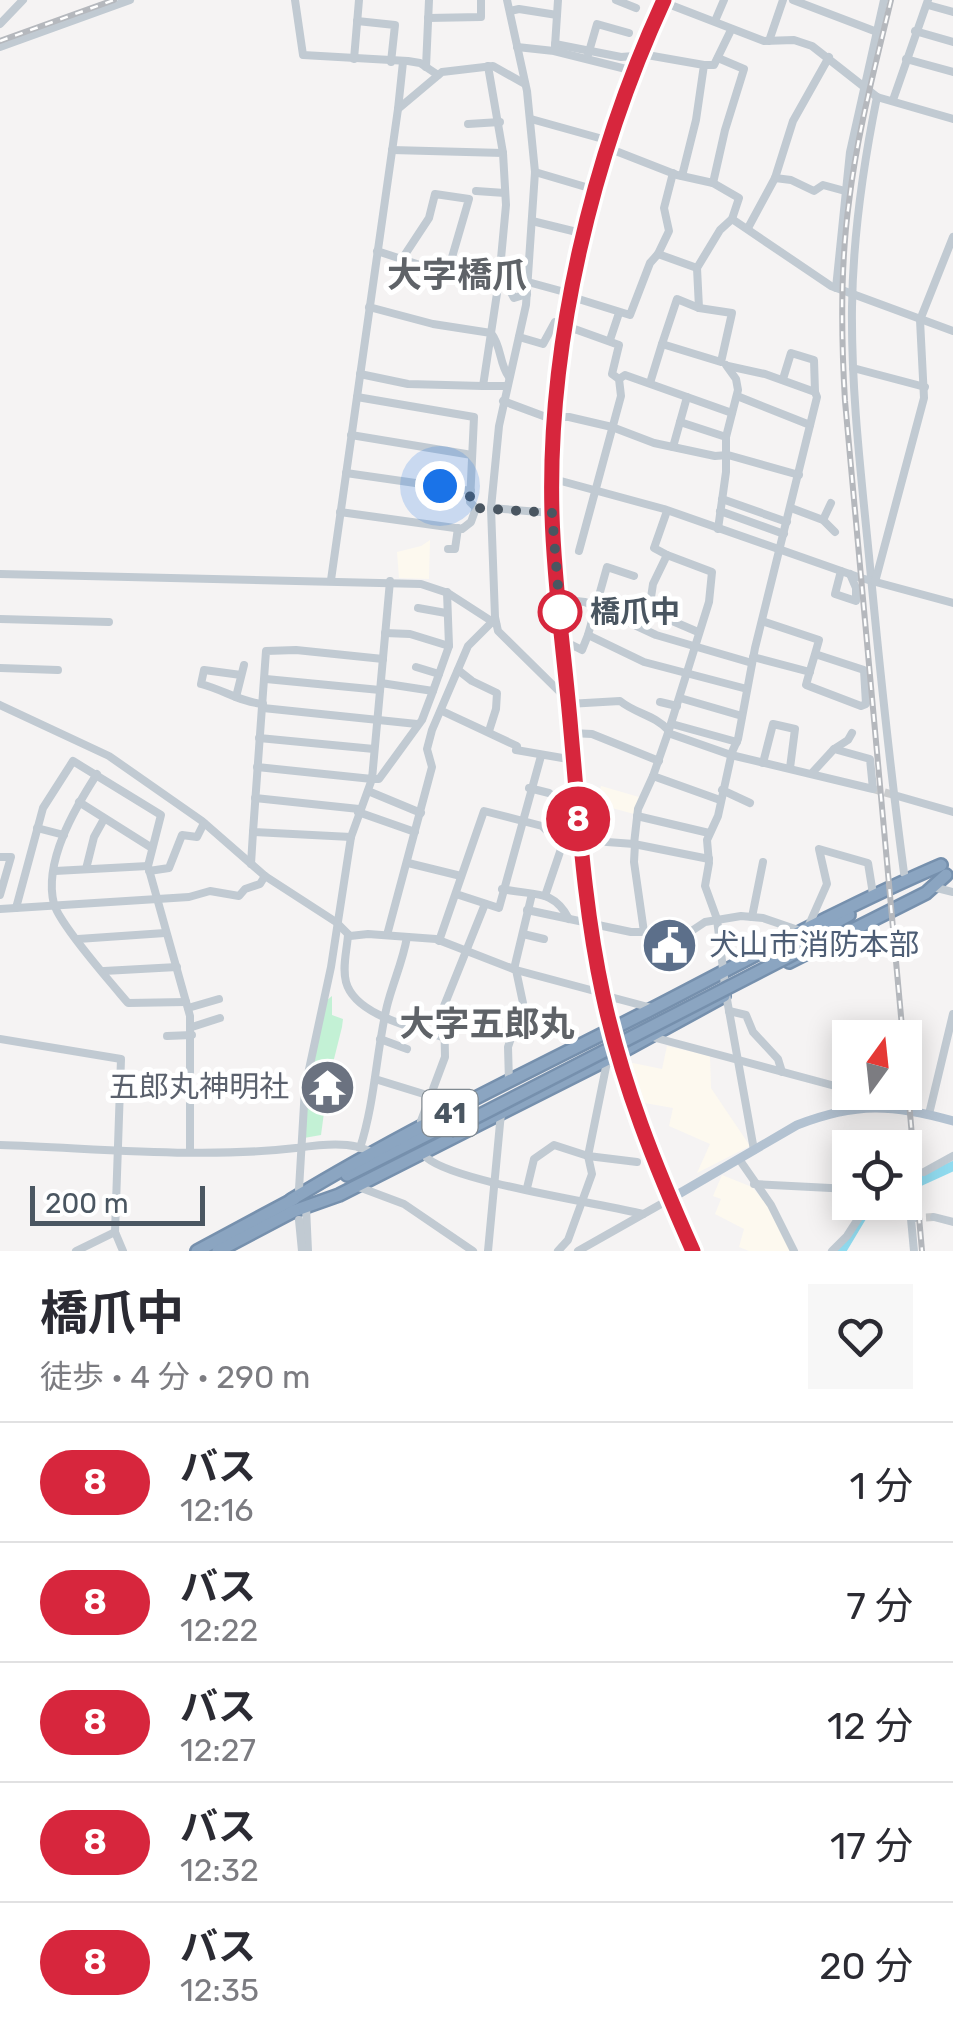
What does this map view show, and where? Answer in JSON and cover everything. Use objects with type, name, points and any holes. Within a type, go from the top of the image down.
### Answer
[{"type":"highway","points":[[294,1211],[356,1186],[618,1054],[933,886],[948,868]]},
{"type":"highway","points":[[611,1029],[724,970],[801,938],[824,919],[873,894],[948,868]]},
{"type":"highway","name":"41","points":[[218,1251],[801,938],[948,868]]},
{"type":"highway","name":"41","points":[[196,1251],[294,1211],[366,1150],[458,1109],[611,1029]]},
{"type":"main road","points":[[663,1],[609,145],[585,234],[567,326],[556,417],[552,513],[581,852],[603,994],[618,1054],[693,1251]]},
{"type":"main road","points":[[670,1199],[819,1116],[851,1110]]},
{"type":"main road","points":[[912,1110],[953,1121]]},
{"type":"street","points":[[0,24],[23,0]]},
{"type":"street","points":[[0,47],[130,0]]},
{"type":"street","points":[[295,0],[303,55],[420,63],[438,75]]},
{"type":"street","points":[[354,59],[359,0]]},
{"type":"street","points":[[426,67],[429,0]]},
{"type":"street","points":[[428,18],[481,17],[481,0]]},
{"type":"street","points":[[507,0],[531,120],[534,172],[527,294],[503,402],[492,508],[494,624],[568,702],[620,702],[731,756],[874,789],[870,759],[834,748]]},
{"type":"street","points":[[554,47],[558,0]]},
{"type":"street","points":[[616,0],[636,8]]},
{"type":"street","points":[[715,21],[724,0]]},
{"type":"street","points":[[769,41],[784,0]]},
{"type":"street","points":[[793,0],[820,5],[877,32]]},
{"type":"street","points":[[663,1],[731,30],[769,41],[803,42],[830,57],[878,97],[953,119]]},
{"type":"street","points":[[836,288],[845,191],[881,1]]},
{"type":"street","points":[[893,100],[928,2],[953,12]]},
{"type":"street","points":[[510,11],[558,15]]},
{"type":"street","points":[[357,21],[395,25],[391,62]]},
{"type":"street","points":[[588,55],[597,24],[629,33]]},
{"type":"street","points":[[588,55],[641,55],[714,66],[731,30]]},
{"type":"street","points":[[915,32],[953,42]]},
{"type":"street","points":[[517,46],[554,47],[634,71]]},
{"type":"street","points":[[748,228],[775,178],[792,121],[830,57]]},
{"type":"street","points":[[713,184],[744,69],[718,58]]},
{"type":"street","points":[[906,59],[953,72]]},
{"type":"street","points":[[330,580],[403,62]]},
{"type":"street","points":[[528,282],[630,315],[650,263],[670,231],[664,208],[696,120],[704,65]]},
{"type":"street","points":[[398,109],[438,75],[488,66],[525,84]]},
{"type":"street","points":[[483,386],[503,267],[506,192],[500,122],[488,66]]},
{"type":"street","points":[[878,97],[864,160],[852,295],[853,368],[904,873]]},
{"type":"street","points":[[531,120],[609,145],[677,175],[713,184],[760,206]]},
{"type":"street","points":[[468,124],[500,122]]},
{"type":"street","points":[[392,150],[504,153]]},
{"type":"street","points":[[534,172],[596,190]]},
{"type":"street","points":[[775,178],[791,180],[814,191],[823,185],[845,191]]},
{"type":"street","points":[[476,192],[506,192]]},
{"type":"street","points":[[402,259],[428,218],[435,194],[470,200],[448,272]]},
{"type":"street","points":[[699,308],[697,268],[720,230],[732,220],[739,198]]},
{"type":"street","points":[[732,220],[836,288],[953,331]]},
{"type":"street","points":[[532,221],[585,234]]},
{"type":"street","points":[[873,581],[924,387],[920,320],[953,237]]},
{"type":"street","points":[[378,251],[448,272],[500,282],[515,299],[527,294]]},
{"type":"street","points":[[658,254],[697,268]]},
{"type":"street","points":[[650,383],[676,299],[699,308],[732,313],[724,364],[738,383],[726,436],[718,529]]},
{"type":"street","points":[[370,307],[433,324],[491,333],[500,347],[508,382]]},
{"type":"street","points":[[610,340],[620,312]]},
{"type":"street","points":[[519,337],[544,344],[555,322],[619,345],[612,374],[619,379],[621,396],[579,551]]},
{"type":"street","points":[[662,344],[815,392]]},
{"type":"street","points":[[754,1150],[717,919],[705,886],[709,832],[716,821],[737,742],[752,660],[817,397],[814,360],[792,354],[783,379]]},
{"type":"street","points":[[853,368],[924,387]]},
{"type":"street","points":[[360,374],[408,384],[483,386],[508,382]]},
{"type":"street","points":[[619,379],[625,375],[732,412]]},
{"type":"street","points":[[357,396],[474,417],[470,502],[476,508],[552,513]]},
{"type":"street","points":[[737,396],[810,425]]},
{"type":"street","points":[[673,447],[687,397]]},
{"type":"street","points":[[503,402],[546,417],[612,427],[673,447],[725,455],[798,475]]},
{"type":"street","points":[[680,422],[726,436]]},
{"type":"street","points":[[351,435],[472,455]]},
{"type":"street","points":[[346,473],[470,491]]},
{"type":"street","points":[[552,482],[561,481],[667,510],[873,581],[953,602]]},
{"type":"street","points":[[722,499],[787,522]]},
{"type":"street","points":[[823,520],[831,503]]},
{"type":"street","points":[[340,512],[458,528],[471,522],[476,508]]},
{"type":"street","points":[[791,508],[823,520],[835,532]]},
{"type":"street","points":[[644,932],[634,862],[637,816],[670,729],[709,602],[712,572],[654,548],[667,510]]},
{"type":"street","points":[[720,511],[784,534]]},
{"type":"street","points":[[448,548],[454,549],[458,528]]},
{"type":"street","points":[[667,555],[653,584],[649,611],[698,632]]},
{"type":"street","points":[[563,651],[572,646],[582,650],[598,608],[606,568],[634,576]]},
{"type":"street","points":[[0,574],[421,584],[447,592],[494,624]]},
{"type":"street","points":[[299,1189],[305,1088],[332,967],[351,837],[372,778],[390,581]]},
{"type":"street","points":[[256,767],[378,779],[425,715],[448,646],[447,592]]},
{"type":"street","points":[[558,599],[577,599],[656,635],[810,672]]},
{"type":"street","points":[[418,608],[446,613]]},
{"type":"street","points":[[0,620],[109,622]]},
{"type":"street","points":[[762,621],[819,640],[806,685],[862,706],[866,704],[864,670],[815,654]]},
{"type":"street","points":[[387,935],[432,767],[426,748],[471,640],[494,624]]},
{"type":"street","points":[[385,633],[410,634],[448,646]]},
{"type":"street","points":[[588,635],[644,662],[747,689]]},
{"type":"street","points":[[251,864],[266,651],[383,659]]},
{"type":"street","points":[[0,668],[58,670]]},
{"type":"street","points":[[416,668],[439,674]]},
{"type":"street","points":[[236,697],[242,670],[204,670],[201,684],[231,692],[236,697],[242,702],[418,724]]},
{"type":"street","points":[[458,670],[497,692],[489,732]]},
{"type":"street","points":[[266,679],[434,690]]},
{"type":"street","points":[[660,702],[678,702],[742,716]]},
{"type":"street","points":[[0,705],[109,756],[204,823],[265,876],[336,922],[348,935],[439,941],[516,970],[652,1008]]},
{"type":"street","points":[[442,711],[516,746],[516,750],[574,760]]},
{"type":"street","points":[[762,763],[773,724],[795,729],[790,768]]},
{"type":"street","points":[[670,729],[737,742]]},
{"type":"street","points":[[571,733],[592,734],[659,761]]},
{"type":"street","points":[[812,774],[852,733]]},
{"type":"street","points":[[259,738],[374,749]]},
{"type":"street","points":[[456,894],[478,898],[499,908],[541,756]]},
{"type":"street","points":[[16,908],[43,808],[73,761],[161,815]]},
{"type":"street","points":[[97,774],[64,835],[54,871],[54,904],[126,1000],[134,1005],[187,1005],[219,999]]},
{"type":"street","points":[[653,776],[750,803]]},
{"type":"street","points":[[530,788],[549,793]]},
{"type":"street","points":[[368,792],[421,813]]},
{"type":"street","points":[[894,795],[953,812]]},
{"type":"street","points":[[166,798],[149,868],[192,1031],[189,1151]]},
{"type":"street","points":[[254,798],[358,810],[415,832]]},
{"type":"street","points":[[79,802],[152,848]]},
{"type":"street","points":[[439,941],[484,811],[546,828],[562,846],[581,852]]},
{"type":"street","points":[[637,816],[709,832]]},
{"type":"street","points":[[86,869],[94,836],[104,819]]},
{"type":"street","points":[[54,871],[169,868],[182,836],[196,838],[204,823]]},
{"type":"street","points":[[37,828],[64,835]]},
{"type":"street","points":[[253,832],[351,837]]},
{"type":"street","points":[[580,840],[635,844],[709,859]]},
{"type":"street","points":[[545,896],[562,846]]},
{"type":"street","points":[[527,910],[644,932],[690,932],[717,919],[752,917],[801,938],[827,878],[818,849],[868,863],[873,894]]},
{"type":"street","points":[[0,857],[11,857],[0,895]]},
{"type":"street","points":[[752,917],[763,862]]},
{"type":"street","points":[[408,863],[461,876]]},
{"type":"street","points":[[0,909],[189,897],[210,891],[239,896],[245,889],[260,884],[265,876]]},
{"type":"street","points":[[933,886],[953,892]]},
{"type":"street","points":[[502,889],[557,900],[569,919]]},
{"type":"street","points":[[509,1083],[508,1047],[524,1003],[516,970],[532,894]]},
{"type":"street","points":[[819,899],[824,919]]},
{"type":"street","points":[[421,1121],[443,1062],[444,1006],[485,904]]},
{"type":"street","points":[[78,939],[166,933]]},
{"type":"street","points":[[522,934],[544,939]]},
{"type":"street","points":[[348,935],[344,968],[347,985],[378,1016],[445,1038]]},
{"type":"street","points":[[0,1145],[220,1152],[300,1147],[366,1150],[380,1039],[408,937]]},
{"type":"street","points":[[104,972],[177,967]]},
{"type":"street","points":[[729,1010],[746,1015],[753,1032],[778,1059],[782,1072]]},
{"type":"street","points":[[929,1114],[953,1014]]},
{"type":"street","points":[[167,1036],[192,1031],[220,1018]]},
{"type":"street","points":[[653,1034],[656,1038],[832,1085]]},
{"type":"street","points":[[0,1039],[122,1059],[115,1232],[123,1251]]},
{"type":"street","points":[[380,1039],[408,1048]]},
{"type":"street","points":[[558,1251],[568,1240],[592,1174],[588,1156],[606,1067]]},
{"type":"street","points":[[375,1078],[453,1103],[458,1109]]},
{"type":"street","points":[[488,1251],[501,1113]]},
{"type":"street","points":[[527,1188],[534,1159],[550,1146],[637,1162]]},
{"type":"street","points":[[924,1172],[953,1156]]},
{"type":"street","points":[[427,1158],[496,1182],[643,1214]]},
{"type":"street","points":[[740,1159],[771,1205],[794,1251]]},
{"type":"street","points":[[754,1184],[832,1189]]},
{"type":"street","points":[[356,1186],[404,1204],[473,1251]]},
{"type":"street","points":[[578,1251],[670,1199]]},
{"type":"street","points":[[305,1251],[306,1207]]},
{"type":"street","points":[[294,1211],[305,1251]]},
{"type":"street","points":[[934,1217],[953,1222]]},
{"type":"street","points":[[832,1251],[857,1220]]},
{"type":"street","points":[[912,1220],[914,1251]]},
{"type":"street","points":[[76,1251],[115,1232]]},
{"type":"shaded area","points":[[430,540],[429,579],[399,578],[397,552]]},
{"type":"shaded area","points":[[601,786],[639,797],[634,814],[612,808],[608,839],[586,837],[584,809],[594,811]]},
{"type":"shaded area","points":[[667,1046],[710,1056],[711,1088],[750,1146],[697,1173],[710,1144],[669,1126],[673,1108],[639,1102],[628,1062],[662,1069]]},
{"type":"shaded area","points":[[722,1175],[752,1187],[769,1207],[793,1251],[749,1251],[739,1247],[744,1229],[715,1214],[721,1199],[713,1196]]},
{"type":"green space","points":[[332,996],[332,1015],[343,1019],[331,1071],[314,1072],[318,1099],[325,1105],[321,1135],[304,1138],[307,1088],[326,1001]]},
{"type":"waterway","points":[[922,1180],[953,1166]]},
{"type":"waterway","points":[[841,1251],[860,1220]]},
{"type":"tunnel","points":[[873,789],[894,795]]},
{"type":"tunnel","points":[[922,1218],[934,1217]]},
{"type":"railway","points":[[0,41],[114,0]]},
{"type":"railway","points":[[891,0],[852,177],[842,326],[845,401],[901,1020]]},
{"type":"railway","points":[[910,1110],[922,1251]]},
{"type":"bus line","name":"8","points":[[664,0],[622,102],[589,213],[559,375],[552,513],[583,874],[602,992],[627,1085],[693,1251]]},
{"type":"place","name":"橋爪中","points":[[560,612]]},
{"type":"place","name":"犬山市消防本部","points":[[670,945]]},
{"type":"place","name":"五郎丸神明社","points":[[328,1087]]},
{"type":"district","name":"大字橋爪","points":[[457,275]]},
{"type":"district","name":"大字五郎丸","points":[[487,1024]]},
{"type":"route","points":[[440,486],[470,491],[470,502],[476,508],[552,513],[561,625],[560,612]]}]
